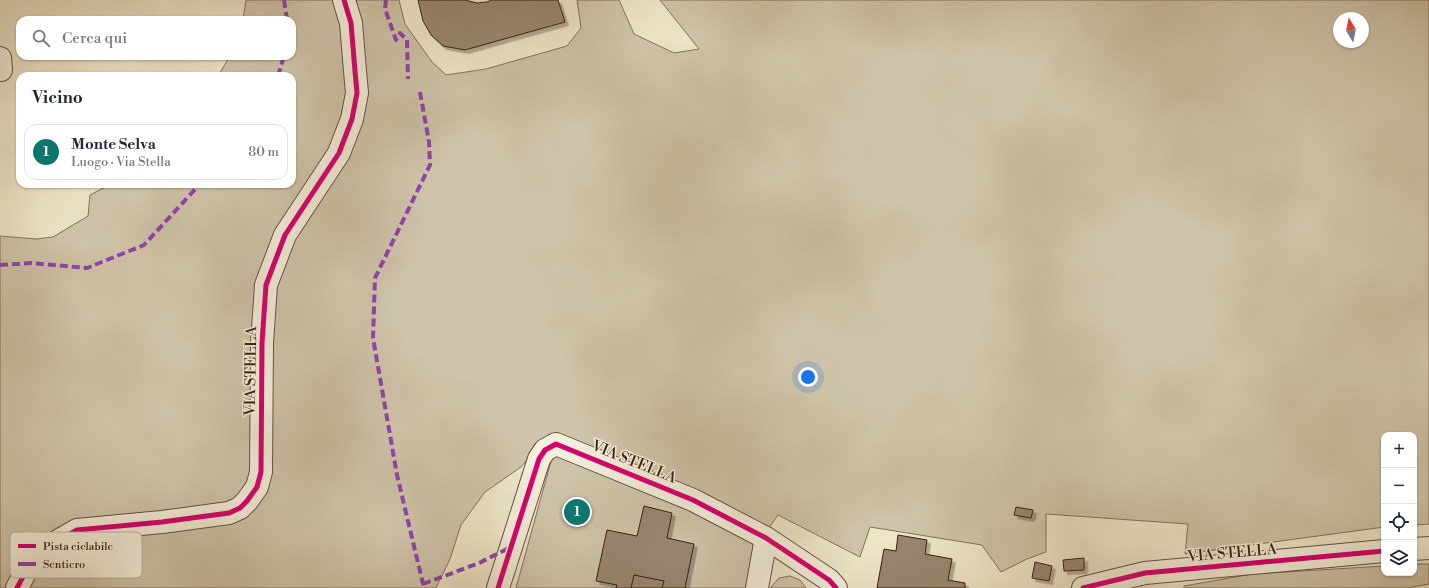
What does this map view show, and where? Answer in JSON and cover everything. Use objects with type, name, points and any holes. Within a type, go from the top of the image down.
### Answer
[{"type":"street","name":"VIA STELLA","points":[[74,532],[77,530],[162,522],[229,513],[240,508],[257,488],[261,472],[262,343],[266,285],[285,235],[339,152],[352,119],[357,93],[351,23],[344,0]]},
{"type":"street","points":[[0,58],[0,70]]},
{"type":"street","points":[[498,588],[539,459],[549,446],[556,444],[559,446],[588,474]]},
{"type":"street","name":"VIA STELLA","points":[[559,446],[693,500],[766,538],[829,580],[836,588]]},
{"type":"street","points":[[757,588],[766,538]]},
{"type":"street","points":[[1417,549],[1429,548]]},
{"type":"street","name":"VIA STELLA","points":[[1083,588],[1176,579],[1381,551]]},
{"type":"street","name":"VIA STELLA","points":[[17,588],[22,578]]},
{"type":"shaded area","points":[[246,0],[399,0],[405,24],[432,62],[446,75],[486,69],[567,46],[581,28],[577,0],[619,0],[634,34],[674,53],[699,49],[660,0],[1429,0],[1429,524],[1417,525],[1417,432],[1381,432],[1381,527],[1185,554],[1188,524],[1046,514],[1046,552],[1027,559],[1001,572],[982,545],[870,527],[860,557],[778,515],[766,532],[677,488],[549,434],[521,467],[485,492],[461,525],[450,559],[436,588],[0,588],[0,236],[36,239],[53,237],[88,216],[90,195],[103,188],[296,188],[296,72],[220,72],[228,60],[296,60],[296,16],[244,16]]},
{"type":"shaded area","points":[[553,454],[757,539],[746,588],[516,588]]},
{"type":"shaded area","points":[[1417,564],[1429,564],[1429,584],[1407,588],[1184,588],[1184,586],[1252,574],[1381,566],[1381,576],[1417,576]]},
{"type":"shaded area","points":[[790,576],[800,580],[806,588],[770,588],[779,578]]},
{"type":"building","points":[[418,0],[465,0],[477,3],[491,0],[558,0],[565,22],[465,50],[443,46],[431,35],[423,21]]},
{"type":"building","points":[[644,506],[672,513],[667,538],[694,544],[685,588],[616,588],[617,585],[596,581],[607,530],[637,536]]},
{"type":"building","points":[[1016,507],[1033,510],[1031,518],[1014,515]]},
{"type":"building","points":[[898,535],[927,540],[925,554],[952,559],[948,580],[965,583],[965,588],[877,588],[884,549],[896,551]]},
{"type":"building","points":[[1084,558],[1084,570],[1064,571],[1063,560]]},
{"type":"building","points":[[1035,562],[1052,566],[1049,581],[1032,578]]},
{"type":"building","points":[[634,575],[664,581],[662,588],[631,588]]},
{"type":"marked path","points":[[284,0],[286,16]]},
{"type":"marked path","points":[[386,0],[385,9],[396,40],[400,33],[407,40],[408,79]]},
{"type":"marked path","points":[[279,72],[283,60]]},
{"type":"marked path","points":[[420,92],[429,142],[430,165],[375,278],[373,338],[397,475],[424,588]]},
{"type":"marked path","points":[[0,265],[31,263],[87,268],[144,245],[196,188]]},
{"type":"marked path","points":[[423,584],[479,563],[511,547]]},
{"type":"cycle path","points":[[74,532],[77,530],[162,522],[229,513],[240,508],[257,487],[261,472],[262,343],[266,285],[285,235],[339,153],[352,119],[357,93],[351,23],[344,0]]},
{"type":"cycle path","points":[[498,588],[539,459],[545,450],[556,444],[693,500],[766,538],[829,580],[836,588]]},
{"type":"cycle path","points":[[1083,588],[1145,573],[1381,551]]},
{"type":"cycle path","points":[[17,588],[22,578]]},
{"type":"place","name":"Monte Selva","points":[[577,512]]}]
